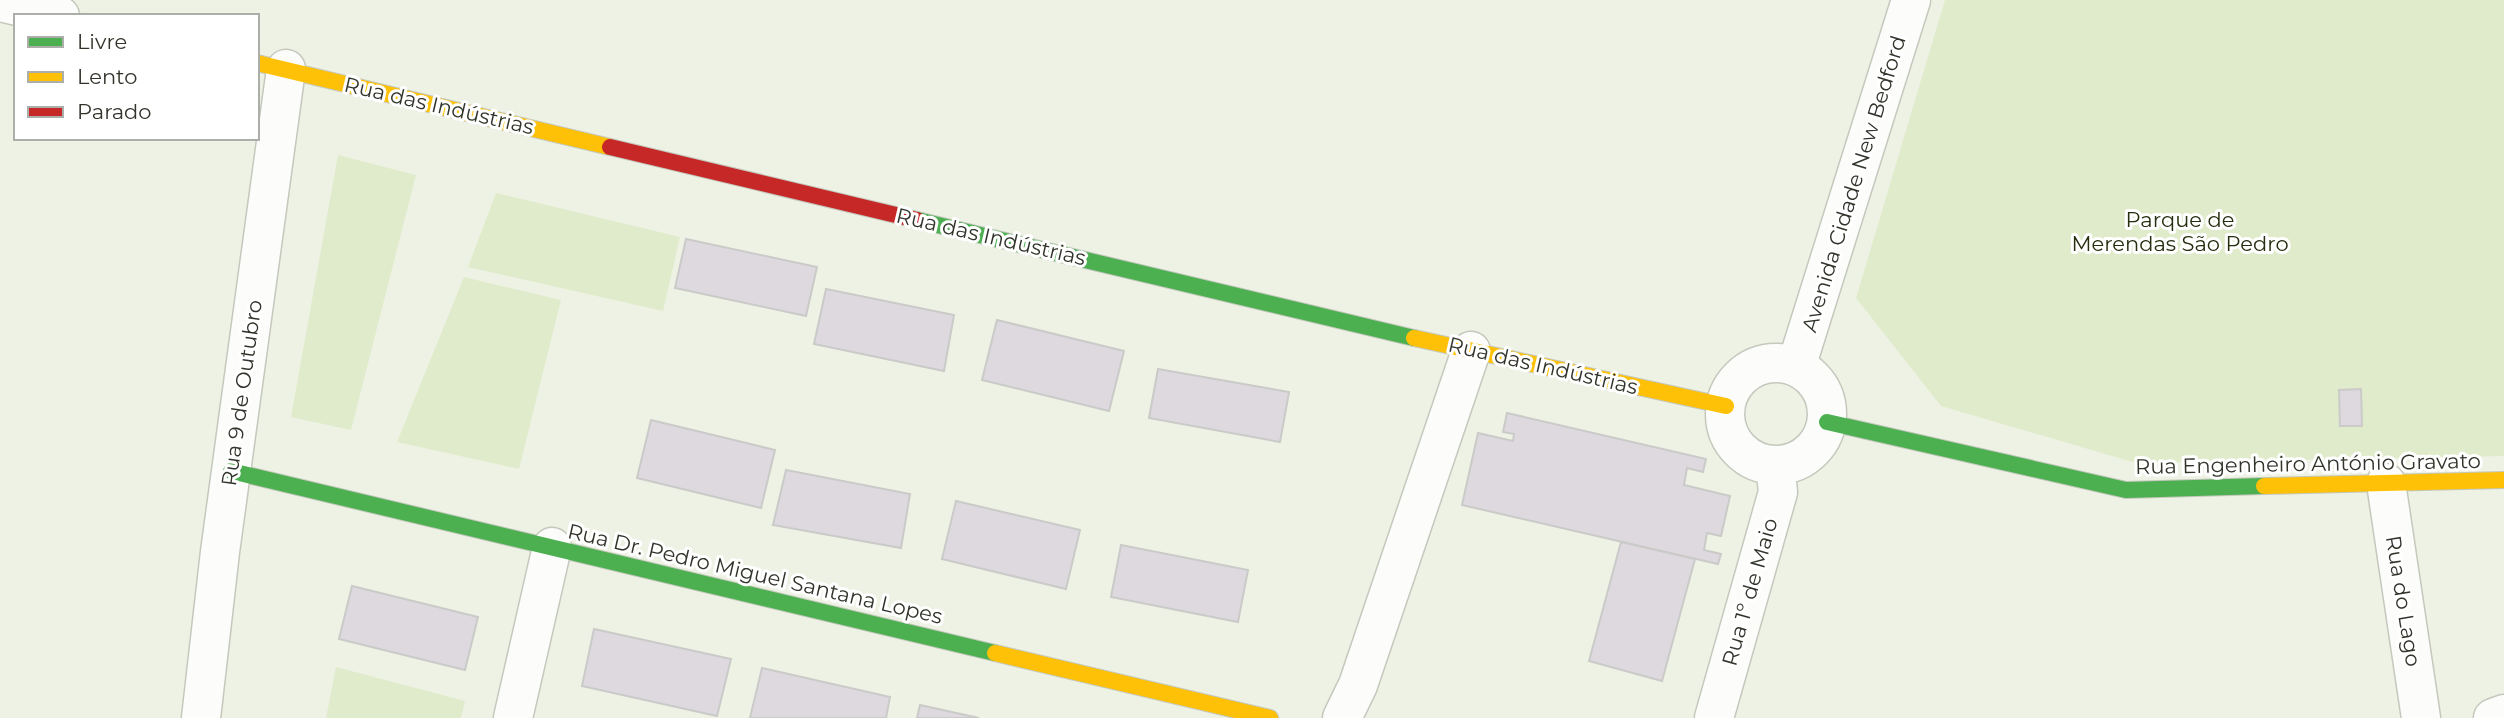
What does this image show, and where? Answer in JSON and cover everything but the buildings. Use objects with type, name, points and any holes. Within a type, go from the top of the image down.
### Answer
[{"type":"street","name":"Avenida Cidade New Bedford","points":[[1796,367],[1911,0]]},
{"type":"street","points":[[0,2],[51,14]]},
{"type":"street","name":"Rua das Indústrias","points":[[272,66],[1471,351],[1726,406]]},
{"type":"street","name":"Rua 9 de Outubro","points":[[201,718],[231,471],[272,66]]},
{"type":"street","points":[[1357,707],[1471,351]]},
{"type":"street","points":[[1781,363],[1796,367],[1810,376],[1821,389],[1827,422],[1822,436],[1814,448],[1803,457],[1789,463],[1775,465],[1758,461],[1743,453],[1729,431],[1726,406],[1730,391],[1739,379],[1751,370],[1766,364],[1781,363]]},
{"type":"street","name":"Rua Engenheiro António Gravato","points":[[1827,422],[2126,490],[2504,480]]},
{"type":"street","name":"Rua 1º de Maio","points":[[1714,718],[1778,492],[1775,465]]},
{"type":"street","name":"Rua Dr. Pedro Miguel Santana Lopes","points":[[231,471],[1270,718]]},
{"type":"street","name":"Rua do Lago","points":[[2386,483],[2421,718]]},
{"type":"street","points":[[513,718],[552,547]]},
{"type":"street","points":[[2493,718],[2504,713]]},
{"type":"green space","name":"Parque de Merendas São Pedro","points":[[1945,0],[2504,0],[2504,456],[2136,463],[1941,406],[1856,298]]},
{"type":"green space","points":[[338,155],[416,175],[351,430],[291,417]]},
{"type":"green space","points":[[496,193],[680,237],[663,311],[468,267]]},
{"type":"green space","points":[[464,277],[561,300],[519,469],[397,442]]},
{"type":"green space","points":[[336,667],[465,701],[461,718],[326,718]]},
{"type":"traffic: fast","points":[[917,220],[1414,338]]},
{"type":"traffic: fast","points":[[1827,422],[2126,490],[2264,486]]},
{"type":"traffic: fast","points":[[231,471],[995,653]]},
{"type":"traffic: slow","points":[[259,63],[610,147]]},
{"type":"traffic: slow","points":[[1414,338],[1726,406]]},
{"type":"traffic: slow","points":[[2264,486],[2504,480]]},
{"type":"traffic: slow","points":[[995,653],[1270,718]]},
{"type":"traffic: jam","points":[[610,147],[917,220]]}]
